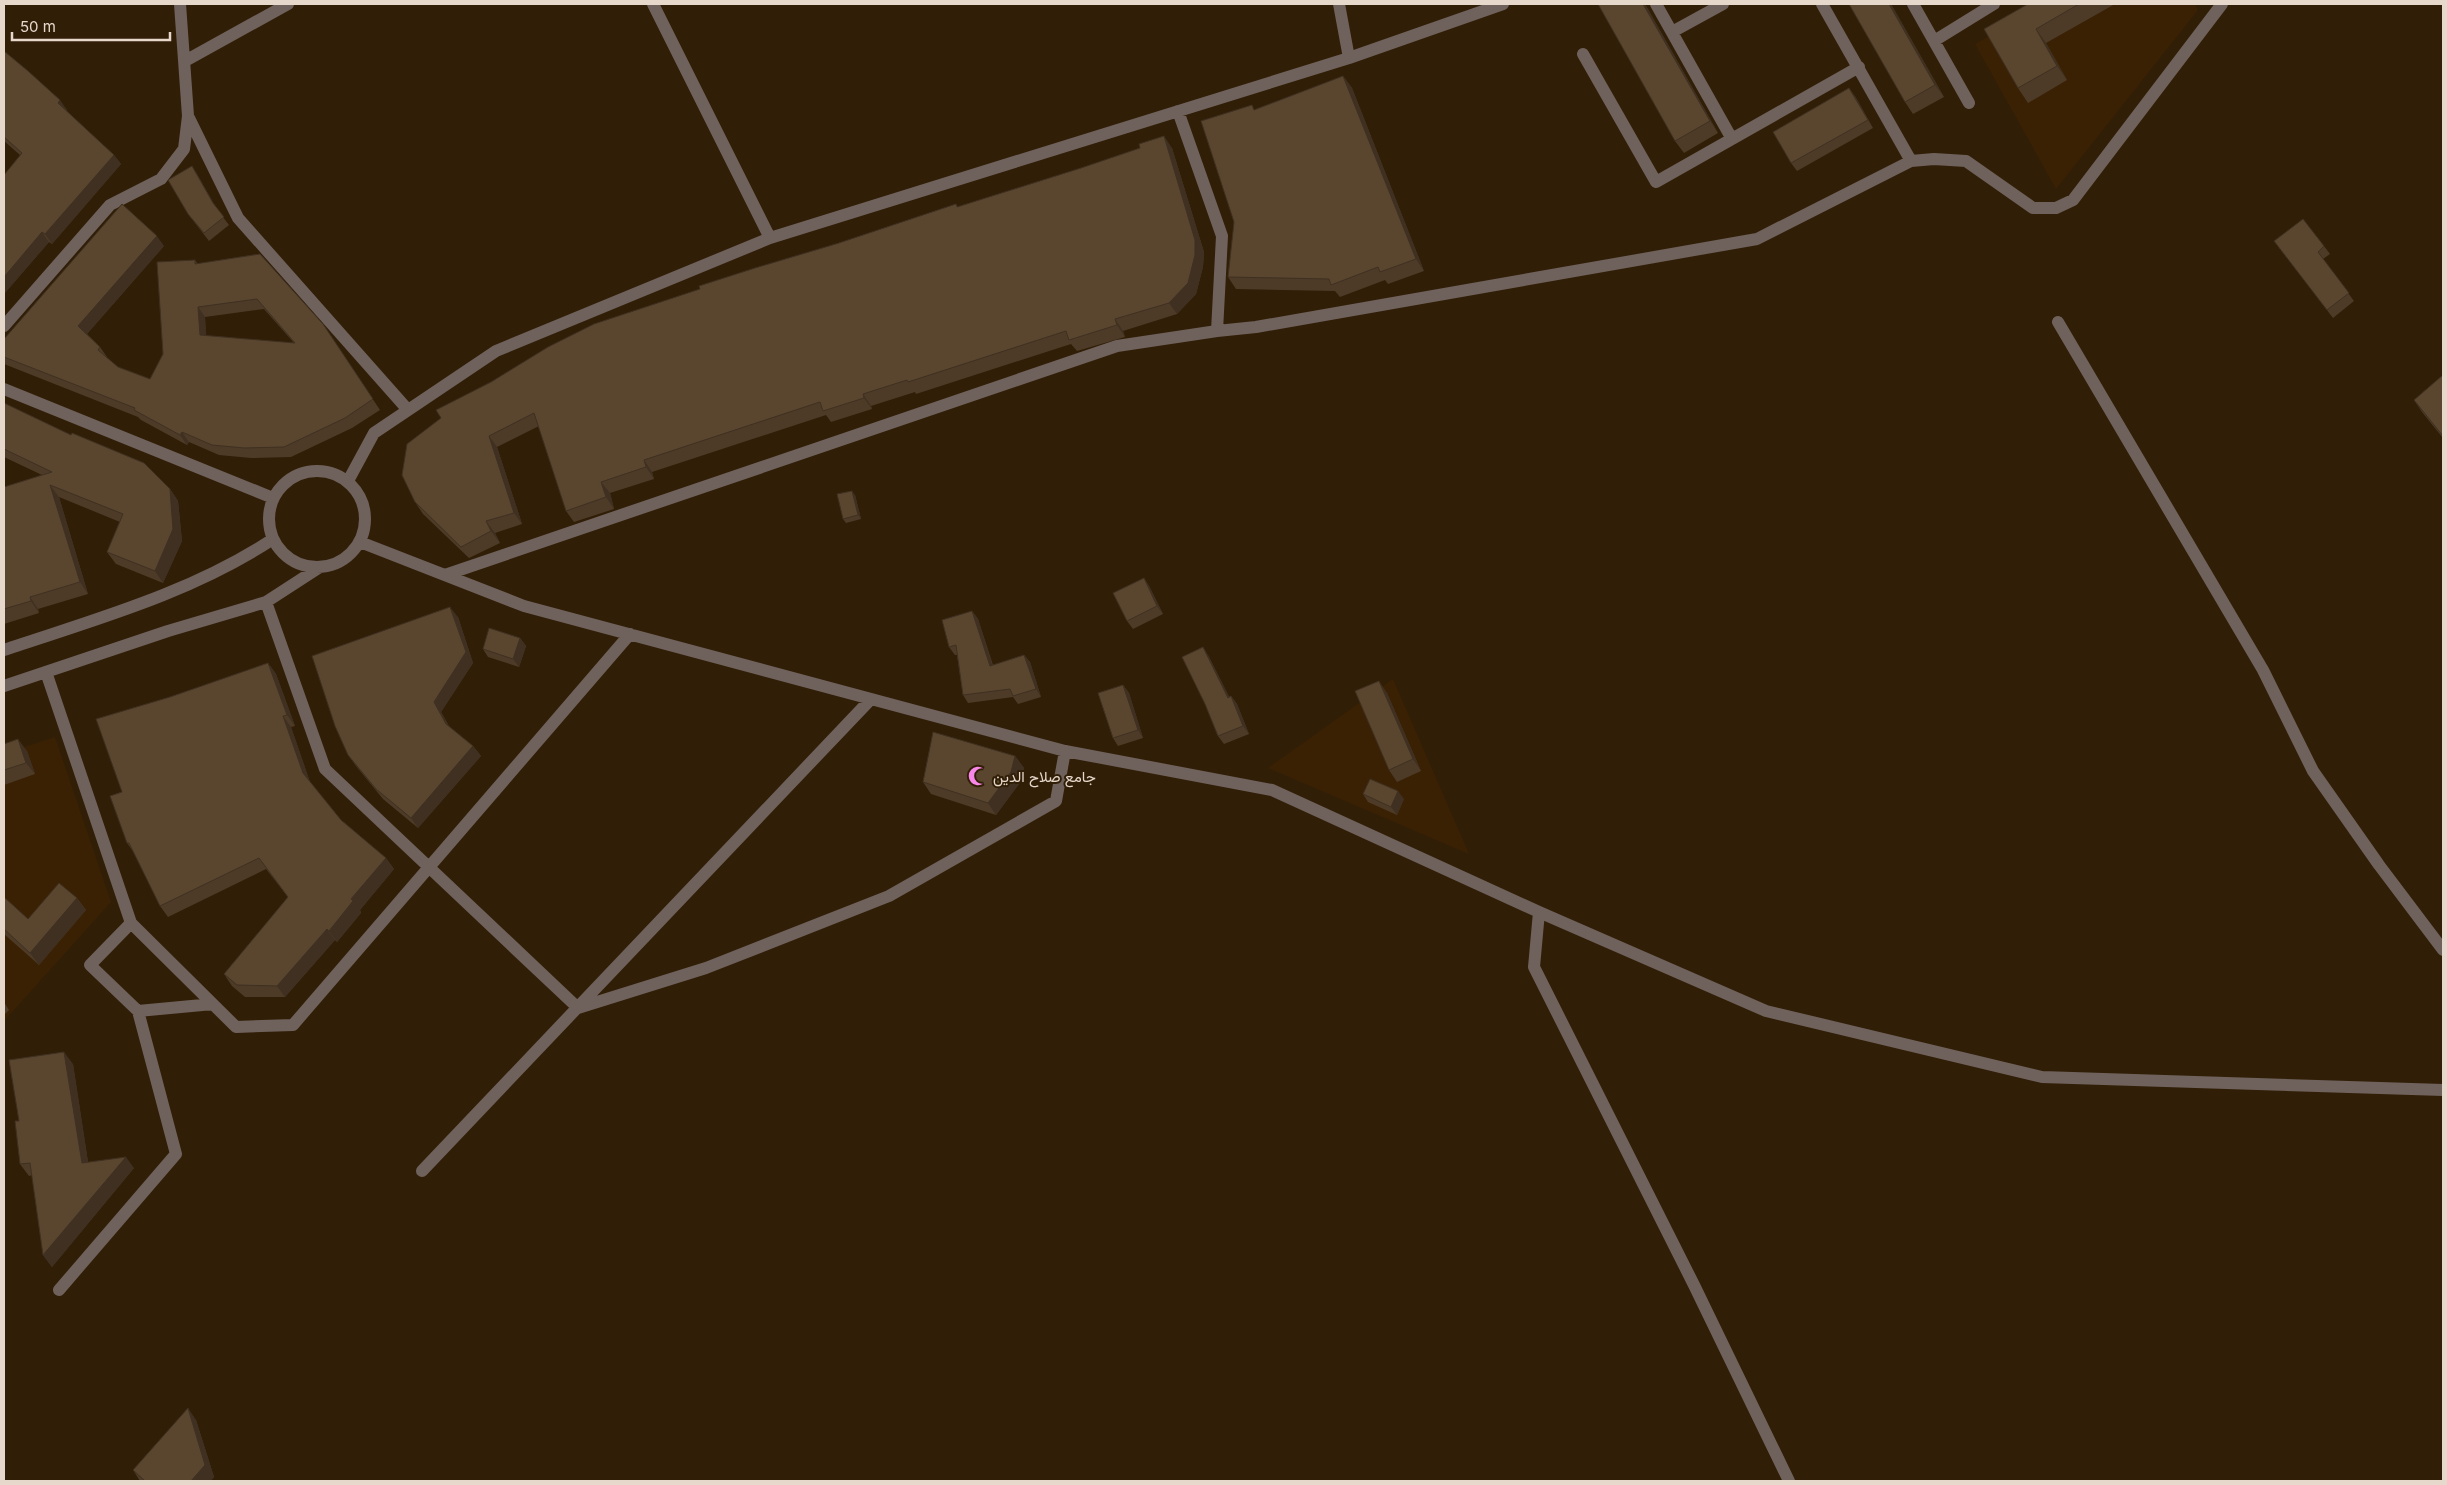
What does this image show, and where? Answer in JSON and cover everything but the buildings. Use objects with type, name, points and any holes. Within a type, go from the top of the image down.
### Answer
[{"type":"street","points":[[4,326],[110,205],[161,179],[184,149],[188,116],[180,4]]},
{"type":"street","points":[[185,61],[288,4]]},
{"type":"street","points":[[652,4],[770,238]]},
{"type":"street","points":[[1339,4],[1349,58]]},
{"type":"street","points":[[348,481],[374,433],[496,351],[770,238],[1349,58],[1502,4]]},
{"type":"street","points":[[1656,4],[1732,139]]},
{"type":"street","points":[[1672,32],[1723,4]]},
{"type":"street","points":[[1822,4],[1912,161]]},
{"type":"street","points":[[1913,4],[1969,103]]},
{"type":"street","points":[[1934,41],[1994,4]]},
{"type":"street","points":[[445,575],[1117,346],[1256,327],[1757,239],[1912,161],[1934,159],[1966,160],[2033,208],[2056,208],[2073,200],[2222,4]]},
{"type":"street","points":[[1583,54],[1656,182],[1859,67]]},
{"type":"street","points":[[1178,111],[1222,236],[1216,331]]},
{"type":"street","points":[[188,116],[238,218],[408,410]]},
{"type":"street","points":[[2058,322],[2263,670],[2313,771],[2379,865],[2443,950]]},
{"type":"street","points":[[4,389],[273,498]]},
{"type":"street","points":[[4,686],[266,602],[320,568],[336,564],[349,555],[360,542],[365,527],[365,510],[359,494],[348,481],[328,472],[306,471],[293,477],[281,486],[273,498],[268,519],[273,540],[285,555],[301,565],[320,568]]},
{"type":"street","points":[[4,650],[158,598],[240,561],[273,540]]},
{"type":"street","points":[[360,542],[524,606],[1065,751],[1272,790],[1538,912],[1766,1011],[2042,1077],[2443,1090]]},
{"type":"street","points":[[266,602],[325,769],[578,1008]]},
{"type":"street","points":[[46,672],[130,922],[236,1027],[293,1025],[630,634]]},
{"type":"street","points":[[422,1171],[871,699]]},
{"type":"street","points":[[578,1008],[706,968],[889,896],[1056,800],[1065,751]]},
{"type":"street","points":[[1538,912],[1534,967],[1694,1285],[1789,1481]]},
{"type":"street","points":[[59,1290],[176,1154],[138,1011],[90,965],[130,922]]},
{"type":"street","points":[[138,1011],[213,1004]]},
{"type":"shaded area","points":[[2047,4],[2195,4],[2198,10],[2056,189],[1975,44]]},
{"type":"shaded area","points":[[1393,679],[1469,854],[1268,768]]},
{"type":"shaded area","points":[[55,737],[111,902],[4,1021],[4,754]]},
{"type":"place","name":"جامع صلاح الدين","points":[[978,776]]}]
